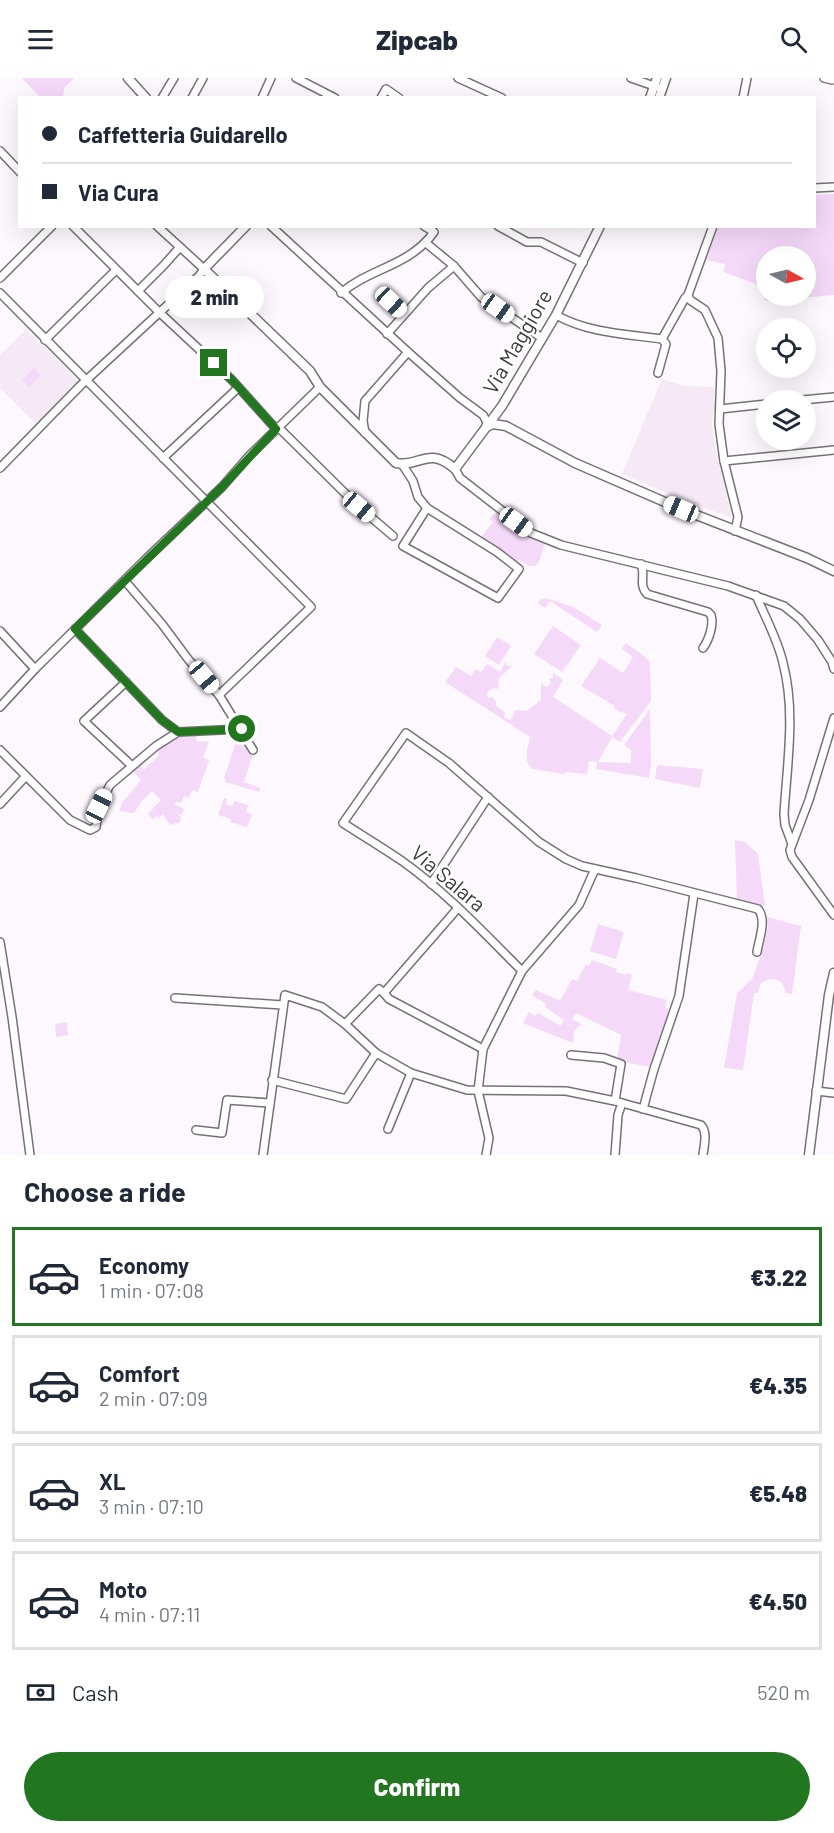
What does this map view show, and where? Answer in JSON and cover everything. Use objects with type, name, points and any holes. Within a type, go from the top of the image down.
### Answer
[{"type":"street","points":[[128,78],[144,96]]},
{"type":"street","points":[[163,96],[174,78]]},
{"type":"street","points":[[193,96],[203,78]]},
{"type":"street","points":[[263,96],[271,78]]},
{"type":"street","points":[[296,78],[331,96]]},
{"type":"street","points":[[458,78],[498,96]]},
{"type":"street","points":[[631,78],[658,88],[666,78]]},
{"type":"street","points":[[743,96],[747,78]]},
{"type":"street","points":[[382,96],[386,89],[396,96]]},
{"type":"street","points":[[0,152],[18,170]]},
{"type":"street","points":[[816,188],[834,187]]},
{"type":"street","points":[[0,278],[50,228]]},
{"type":"street","points":[[75,228],[277,428],[359,507],[393,536]]},
{"type":"street","points":[[159,228],[310,371],[320,387],[396,463],[434,458],[442,460],[455,469],[460,478],[531,532],[561,544],[756,595],[784,606],[818,640],[834,669]]},
{"type":"street","points":[[0,468],[86,381],[199,276],[244,228]]},
{"type":"street","points":[[273,228],[387,334],[460,398],[483,415],[487,422],[486,427],[493,424],[506,426],[575,463],[834,571]]},
{"type":"street","points":[[341,293],[353,282],[404,260],[426,243],[434,232],[427,228]]},
{"type":"street","points":[[502,228],[527,242],[541,242],[583,263]]},
{"type":"street","name":"Via Maggiore","points":[[455,469],[502,406],[556,315],[599,228]]},
{"type":"street","points":[[662,339],[684,298],[688,295],[712,228]]},
{"type":"street","points":[[426,243],[454,266],[481,297],[542,338]]},
{"type":"street","points":[[138,291],[180,247]]},
{"type":"street","points":[[387,334],[428,288],[454,266]]},
{"type":"street","points":[[45,340],[116,270]]},
{"type":"street","points":[[0,292],[311,608],[219,695]]},
{"type":"street","points":[[688,295],[690,300],[705,310],[718,338],[721,371],[719,424],[724,461],[738,517],[735,531]]},
{"type":"street","points":[[391,302],[403,314]]},
{"type":"street","points":[[556,315],[572,323],[597,330],[662,339],[666,344],[658,373]]},
{"type":"street","points":[[366,434],[363,421],[365,401],[408,352]]},
{"type":"street","points":[[163,458],[238,387]]},
{"type":"street","points":[[0,707],[75,629],[320,387]]},
{"type":"street","points":[[816,399],[834,397]]},
{"type":"street","points":[[720,409],[756,405]]},
{"type":"street","points":[[483,415],[494,414],[502,406]]},
{"type":"street","points":[[502,406],[501,412],[506,426]]},
{"type":"street","points":[[724,461],[834,450]]},
{"type":"street","points":[[402,464],[413,481],[420,502],[519,569],[498,598],[403,546],[427,508]]},
{"type":"street","points":[[642,564],[642,587],[646,594],[708,612],[711,615],[712,624],[703,648]]},
{"type":"street","points":[[125,581],[219,695],[254,750]]},
{"type":"street","points":[[756,595],[783,662],[789,692],[790,714],[784,814],[785,825],[792,844]]},
{"type":"street","points":[[75,629],[162,720],[178,732]]},
{"type":"street","points":[[0,631],[35,669]]},
{"type":"street","points":[[126,682],[84,721],[131,765]]},
{"type":"street","points":[[834,718],[790,854],[834,915]]},
{"type":"street","points":[[0,750],[70,820],[90,830],[96,827],[99,806],[110,785],[156,746],[178,732],[242,729]]},
{"type":"street","name":"Via Salara","points":[[488,797],[449,763],[406,733],[343,823],[403,862],[431,884],[522,971]]},
{"type":"street","points":[[0,804],[26,776]]},
{"type":"street","points":[[431,884],[488,797],[539,842],[566,859],[595,869],[758,909],[762,920],[757,952]]},
{"type":"street","points":[[486,1155],[489,1138],[478,1091],[483,1048],[522,971],[579,905],[595,869]]},
{"type":"street","points":[[643,1110],[654,1069],[679,996],[694,894]]},
{"type":"street","points":[[384,993],[458,908]]},
{"type":"street","points":[[0,942],[30,1155]]},
{"type":"street","points":[[809,1155],[829,995],[834,973]]},
{"type":"street","points":[[345,1024],[379,989],[388,999],[483,1048]]},
{"type":"street","points":[[263,1155],[285,995],[322,1007],[345,1024],[376,1053],[411,1073],[467,1090],[567,1090],[701,1125],[705,1136],[703,1155]]},
{"type":"street","points":[[175,998],[282,1005]]},
{"type":"street","points":[[272,1080],[346,1100],[376,1053]]},
{"type":"street","points":[[571,1055],[604,1058],[621,1064],[615,1155]]},
{"type":"street","points":[[388,1129],[411,1073]]},
{"type":"street","points":[[816,1091],[834,1093]]},
{"type":"street","points":[[196,1130],[222,1133],[227,1100],[270,1103]]},
{"type":"shaded area","points":[[22,78],[74,78],[64,88],[63,96],[39,96]]},
{"type":"shaded area","points":[[834,194],[834,295],[816,297],[816,246],[756,246],[756,284],[724,272],[725,264],[707,260],[718,228],[816,228],[816,195]]},
{"type":"shaded area","points":[[26,330],[78,381],[36,424],[0,388],[0,355]]},
{"type":"shaded area","points":[[34,368],[41,375],[29,387],[22,380]]},
{"type":"shaded area","points":[[662,379],[684,386],[714,387],[715,407],[712,420],[714,442],[731,514],[729,517],[622,474]]},
{"type":"shaded area","points":[[496,512],[519,532],[545,543],[539,562],[535,566],[529,566],[519,560],[518,562],[482,536],[493,522],[489,519]]},
{"type":"shaded area","points":[[546,598],[573,607],[602,625],[597,632],[550,601],[545,608],[538,603]]},
{"type":"shaded area","points":[[553,626],[581,645],[562,672],[534,654]]},
{"type":"shaded area","points":[[497,637],[511,646],[499,665],[485,656]]},
{"type":"shaded area","points":[[626,643],[650,662],[651,701],[620,742],[612,737],[598,762],[631,763],[631,750],[624,745],[650,709],[649,778],[596,769],[597,762],[589,761],[587,774],[567,772],[563,774],[533,769],[527,758],[530,737],[445,682],[456,667],[471,676],[476,669],[481,672],[487,664],[500,672],[505,662],[507,666],[512,666],[499,678],[498,689],[494,688],[487,692],[488,698],[492,697],[496,701],[496,706],[505,712],[504,717],[510,720],[515,710],[527,711],[541,700],[541,683],[546,687],[549,686],[551,682],[549,679],[553,678],[553,673],[563,680],[553,697],[612,736],[627,714],[621,713],[614,708],[615,706],[581,686],[600,658],[623,673],[633,657],[622,649]]},
{"type":"shaded area","points":[[196,736],[197,742],[209,741],[203,758],[209,760],[198,792],[192,790],[189,798],[184,796],[181,803],[174,804],[184,809],[179,816],[181,817],[180,822],[170,825],[163,814],[153,819],[148,814],[161,800],[152,791],[134,813],[119,811],[122,803],[141,780],[132,770],[139,764],[144,770],[159,755],[156,750],[176,737]]},
{"type":"shaded area","points":[[238,736],[252,756],[244,782],[260,788],[259,792],[225,782],[224,778]]},
{"type":"shaded area","points":[[657,765],[703,769],[700,788],[655,779]]},
{"type":"shaded area","points":[[224,798],[227,799],[226,805],[232,806],[234,801],[248,805],[246,812],[252,814],[247,827],[230,822],[231,819],[218,815]]},
{"type":"shaded area","points":[[735,840],[745,842],[758,854],[765,906],[737,900]]},
{"type":"shaded area","points":[[767,917],[801,926],[792,994],[785,993],[780,981],[773,979],[761,983],[758,993],[754,993],[743,1070],[724,1068],[737,993],[752,979],[764,946],[768,927]]},
{"type":"shaded area","points":[[598,924],[624,932],[616,959],[590,951]]},
{"type":"shaded area","points":[[592,960],[617,969],[616,972],[632,975],[628,990],[667,1000],[665,1007],[671,1012],[652,1067],[617,1061],[621,1035],[576,1013],[572,1019],[581,1024],[574,1031],[573,1043],[523,1023],[529,1012],[535,1016],[538,1013],[561,1026],[564,1020],[532,995],[536,990],[560,1001],[572,979],[577,981],[586,964],[589,966]]},
{"type":"shaded area","points":[[67,1022],[68,1035],[56,1037],[55,1024]]},
{"type":"route","points":[[214,363],[276,429],[222,487],[75,629],[162,720],[178,732],[242,729]]}]
